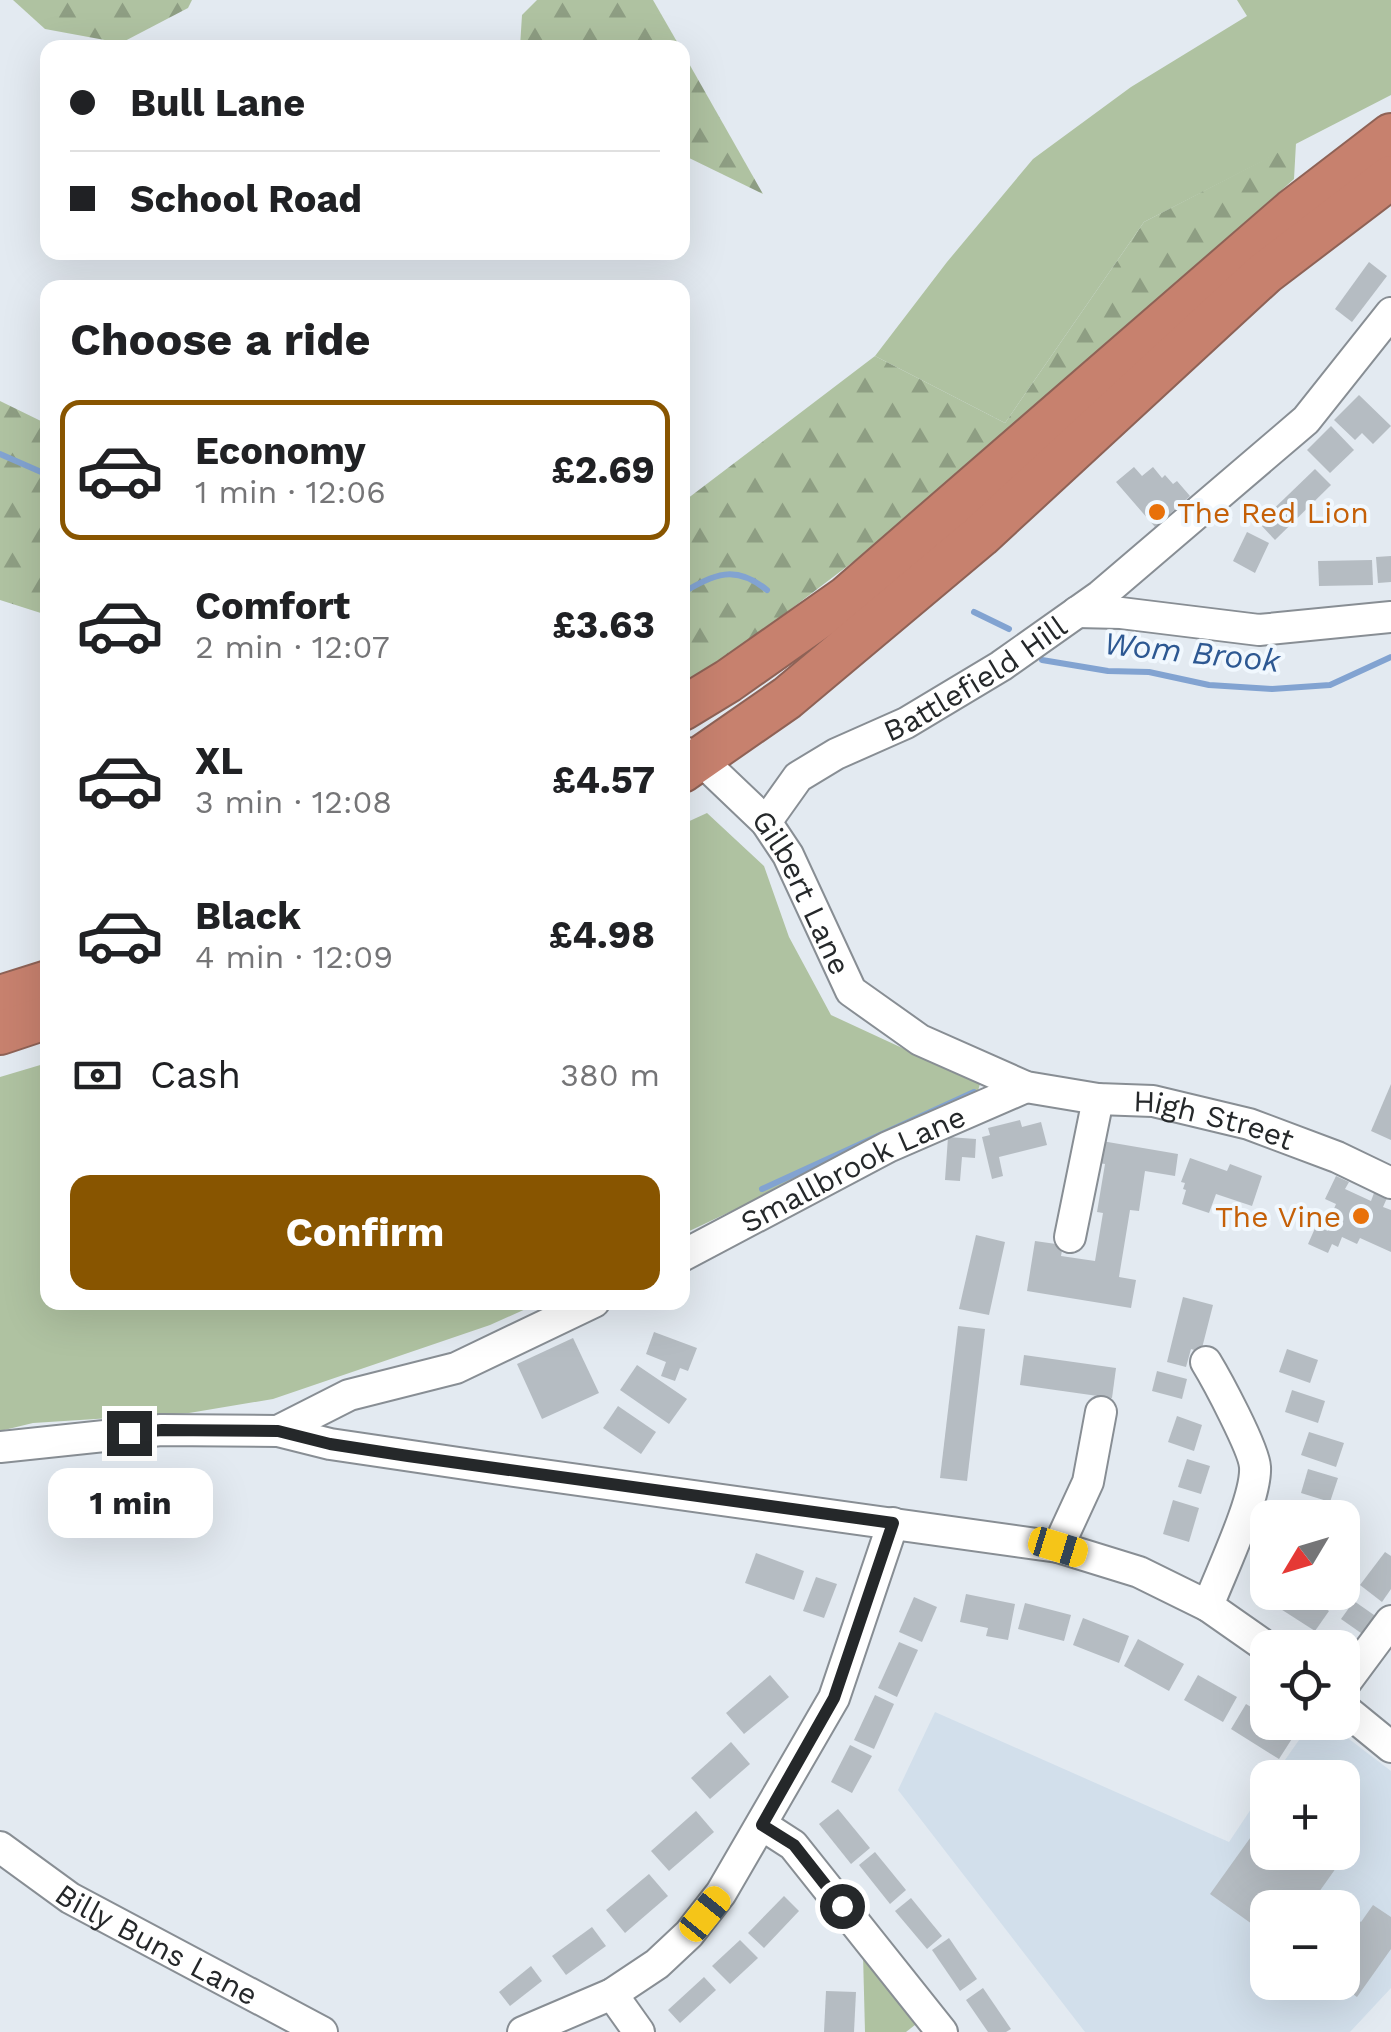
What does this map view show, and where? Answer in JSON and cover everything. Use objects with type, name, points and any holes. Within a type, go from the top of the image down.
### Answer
[{"type":"highway","points":[[690,703],[846,598],[1292,210],[1391,134]]},
{"type":"highway","points":[[690,760],[788,698],[980,536],[1266,273],[1391,177]]},
{"type":"highway","points":[[0,997],[40,984]]},
{"type":"highway","points":[[0,1033],[40,1020]]},
{"type":"street","name":"Battlefield Hill","points":[[766,822],[798,777],[836,754],[906,723],[1001,666],[1183,528],[1306,420],[1391,313]]},
{"type":"street","points":[[1077,612],[1120,613],[1259,630],[1391,617]]},
{"type":"street","name":"Gilbert Lane","points":[[690,762],[766,822],[788,855],[851,991],[920,1040],[1026,1087]]},
{"type":"street","name":"High Street","points":[[1026,1087],[1098,1099],[1153,1102],[1249,1124],[1337,1156],[1391,1183]]},
{"type":"street","name":"Smallbrook Lane","points":[[690,1252],[888,1147],[1026,1087]]},
{"type":"street","points":[[1070,1238],[1098,1099]]},
{"type":"street","points":[[278,1431],[349,1395],[456,1368],[577,1310]]},
{"type":"street","points":[[1208,1606],[1250,1496],[1256,1466],[1224,1372]]},
{"type":"street","points":[[1058,1547],[1088,1482],[1101,1412]]},
{"type":"street","points":[[0,1447],[162,1430],[278,1431],[408,1456],[1058,1547],[1139,1572],[1208,1606],[1250,1635]]},
{"type":"street","points":[[523,2032],[612,1994],[657,1964],[689,1934],[721,1893],[834,1698],[893,1523]]},
{"type":"street","points":[[1360,1663],[1391,1621]]},
{"type":"street","points":[[1360,1722],[1391,1747]]},
{"type":"street","points":[[762,1825],[794,1845],[942,2032]]},
{"type":"street","name":"Billy Buns Lane","points":[[0,1846],[70,1898],[322,2032]]},
{"type":"street","points":[[612,1994],[639,2032]]},
{"type":"shaded area","points":[[935,1712],[1229,1842],[1250,1810],[1250,1870],[1360,1870],[1360,1760],[1285,1760],[1299,1740],[1350,1740],[1391,1771],[1391,1988],[1350,2032],[1085,2032],[898,1790]]},
{"type":"green space","points":[[13,0],[192,0],[188,8],[127,40],[45,29]]},
{"type":"green space","points":[[537,0],[653,0],[676,40],[520,40],[522,15]]},
{"type":"green space","points":[[1237,0],[1391,0],[1391,95],[1144,222],[1005,423],[875,356],[1033,159],[1131,87],[1247,16]]},
{"type":"green space","points":[[690,65],[763,194],[690,158]]},
{"type":"green space","points":[[1296,143],[1294,179],[945,492],[716,666],[690,680],[690,497],[875,356],[1005,423],[1144,222]]},
{"type":"green space","points":[[0,401],[40,421],[40,613],[0,600]]},
{"type":"green space","points":[[707,813],[764,866],[789,937],[831,1015],[980,1084],[974,1104],[924,1120],[690,1231],[690,821]]},
{"type":"green space","points":[[40,1065],[40,1310],[523,1310],[273,1399],[189,1413],[33,1423],[0,1431],[0,1077]]},
{"type":"green space","points":[[863,1954],[920,2021],[906,2032],[865,2032]]},
{"type":"building","points":[[1369,262],[1387,276],[1352,322],[1335,309]]},
{"type":"building","points":[[1359,395],[1391,426],[1373,444],[1362,433],[1355,440],[1334,420]]},
{"type":"building","points":[[1331,426],[1354,450],[1330,473],[1307,450]]},
{"type":"building","name":"The Red Lion","points":[[1134,467],[1142,476],[1153,467],[1162,478],[1165,475],[1173,484],[1177,481],[1190,496],[1155,527],[1116,482]]},
{"type":"building","points":[[1315,469],[1331,485],[1275,540],[1259,523]]},
{"type":"building","points":[[1247,532],[1269,543],[1255,573],[1233,561]]},
{"type":"building","points":[[1391,556],[1391,582],[1378,583],[1376,557]]},
{"type":"building","points":[[1372,560],[1373,585],[1319,586],[1318,561]]},
{"type":"building","points":[[1391,1084],[1391,1140],[1371,1131]]},
{"type":"building","points":[[1020,1120],[1022,1127],[1041,1122],[1047,1145],[999,1157],[1003,1176],[992,1179],[982,1137],[990,1135],[988,1128]]},
{"type":"building","points":[[948,1137],[976,1139],[975,1158],[962,1157],[960,1181],[945,1180]]},
{"type":"building","points":[[1096,1140],[1178,1154],[1175,1176],[1145,1171],[1139,1211],[1130,1210],[1119,1277],[1136,1280],[1131,1308],[1027,1291],[1035,1241],[1063,1245],[1061,1256],[1095,1261],[1103,1213],[1097,1212],[1105,1164],[1093,1162]]},
{"type":"building","points":[[1190,1158],[1227,1171],[1230,1164],[1262,1176],[1252,1206],[1216,1194],[1209,1213],[1182,1204],[1186,1190],[1181,1182]]},
{"type":"building","name":"The Vine","points":[[1336,1176],[1349,1182],[1345,1189],[1371,1201],[1374,1193],[1387,1198],[1383,1207],[1391,1210],[1391,1252],[1360,1238],[1357,1244],[1342,1237],[1338,1247],[1332,1244],[1328,1253],[1308,1244],[1316,1226],[1328,1231],[1331,1224],[1328,1223],[1336,1204],[1325,1199]]},
{"type":"building","points":[[976,1235],[1005,1242],[989,1315],[959,1309]]},
{"type":"building","points":[[1183,1297],[1213,1305],[1201,1352],[1191,1349],[1186,1367],[1167,1362]]},
{"type":"building","points":[[958,1326],[985,1329],[967,1481],[940,1478]]},
{"type":"building","points":[[654,1332],[697,1348],[688,1371],[680,1368],[675,1381],[661,1376],[666,1362],[646,1354]]},
{"type":"building","points":[[573,1338],[599,1393],[542,1419],[517,1364]]},
{"type":"building","points":[[1287,1349],[1318,1360],[1310,1383],[1279,1372]]},
{"type":"building","points":[[1024,1355],[1116,1368],[1112,1398],[1020,1385]]},
{"type":"building","points":[[637,1365],[687,1399],[669,1424],[620,1390]]},
{"type":"building","points":[[1157,1371],[1187,1379],[1182,1399],[1152,1391]]},
{"type":"building","points":[[1292,1390],[1325,1401],[1318,1423],[1285,1412]]},
{"type":"building","points":[[618,1406],[656,1432],[641,1454],[603,1428]]},
{"type":"building","points":[[1177,1416],[1202,1425],[1194,1451],[1168,1442]]},
{"type":"building","points":[[1309,1432],[1344,1443],[1336,1467],[1301,1455]]},
{"type":"building","points":[[1187,1459],[1210,1466],[1201,1494],[1178,1487]]},
{"type":"building","points":[[1308,1469],[1338,1478],[1331,1500],[1301,1493]]},
{"type":"building","points":[[1173,1500],[1199,1508],[1189,1542],[1163,1534]]},
{"type":"building","points":[[1385,1552],[1391,1556],[1391,1589],[1382,1602],[1360,1585]]},
{"type":"building","points":[[756,1553],[804,1571],[794,1600],[745,1583]]},
{"type":"building","points":[[816,1577],[837,1584],[824,1618],[803,1611]]},
{"type":"building","points":[[966,1594],[1015,1604],[1008,1640],[986,1636],[988,1628],[960,1622]]},
{"type":"building","points":[[914,1597],[937,1607],[922,1642],[899,1632]]},
{"type":"building","points":[[1025,1603],[1071,1615],[1064,1641],[1018,1629]]},
{"type":"building","points":[[1360,1605],[1384,1622],[1371,1640],[1341,1619],[1348,1610],[1360,1610]]},
{"type":"building","points":[[1282,1610],[1329,1611],[1313,1630]]},
{"type":"building","points":[[1083,1618],[1129,1636],[1119,1663],[1073,1645]]},
{"type":"building","points":[[1138,1639],[1184,1664],[1169,1691],[1124,1666]]},
{"type":"building","points":[[899,1642],[918,1650],[897,1697],[878,1688]]},
{"type":"building","points":[[770,1675],[789,1697],[744,1734],[726,1713]]},
{"type":"building","points":[[1198,1675],[1237,1697],[1223,1722],[1184,1700]]},
{"type":"building","points":[[875,1695],[894,1704],[874,1749],[854,1740]]},
{"type":"building","points":[[1246,1704],[1250,1706],[1250,1740],[1291,1740],[1279,1759],[1231,1729]]},
{"type":"building","points":[[731,1742],[750,1764],[710,1799],[691,1778]]},
{"type":"building","points":[[850,1745],[872,1756],[852,1793],[831,1782]]},
{"type":"building","points":[[838,1809],[870,1848],[851,1864],[819,1824]]},
{"type":"building","points":[[696,1811],[714,1832],[669,1871],[651,1851]]},
{"type":"building","points":[[1250,1838],[1250,1870],[1335,1870],[1320,1890],[1250,1890],[1250,1923],[1210,1894]]},
{"type":"building","points":[[875,1852],[906,1890],[890,1904],[859,1865]]},
{"type":"building","points":[[649,1874],[668,1896],[625,1933],[606,1910]]},
{"type":"building","points":[[784,1896],[799,1911],[764,1948],[748,1933]]},
{"type":"building","points":[[911,1898],[942,1936],[927,1949],[895,1911]]},
{"type":"building","points":[[1373,1905],[1391,1917],[1391,1949],[1360,1993],[1360,1921]]},
{"type":"building","points":[[592,1927],[606,1946],[566,1975],[552,1956]]},
{"type":"building","points":[[949,1938],[977,1979],[960,1991],[932,1950]]},
{"type":"building","points":[[740,1940],[758,1958],[730,1984],[712,1966]]},
{"type":"building","points":[[531,1966],[542,1981],[510,2006],[499,1992]]},
{"type":"building","points":[[704,1977],[716,1990],[680,2023],[668,2010]]},
{"type":"building","points":[[983,1988],[1011,2029],[1006,2032],[988,2032],[966,2000]]},
{"type":"building","points":[[826,1991],[856,1992],[854,2032],[824,2032]]},
{"type":"waterway","name":"Wom Brook","points":[[0,454],[40,472]]},
{"type":"waterway","name":"Wom Brook","points":[[690,589],[715,577],[735,575],[767,590]]},
{"type":"waterway","name":"Wom Brook","points":[[974,612],[1009,629]]},
{"type":"waterway","name":"Wom Brook","points":[[1042,660],[1108,671],[1149,672],[1209,685],[1272,689],[1330,685],[1391,657]]},
{"type":"waterway","points":[[762,1189],[974,1092]]},
{"type":"place","name":"The Red Lion","points":[[1157,512]]},
{"type":"place","name":"The Vine","points":[[1361,1216]]},
{"type":"route","points":[[129,1433],[278,1431],[408,1456],[893,1523],[834,1698],[762,1825],[794,1845],[842,1906]]}]
